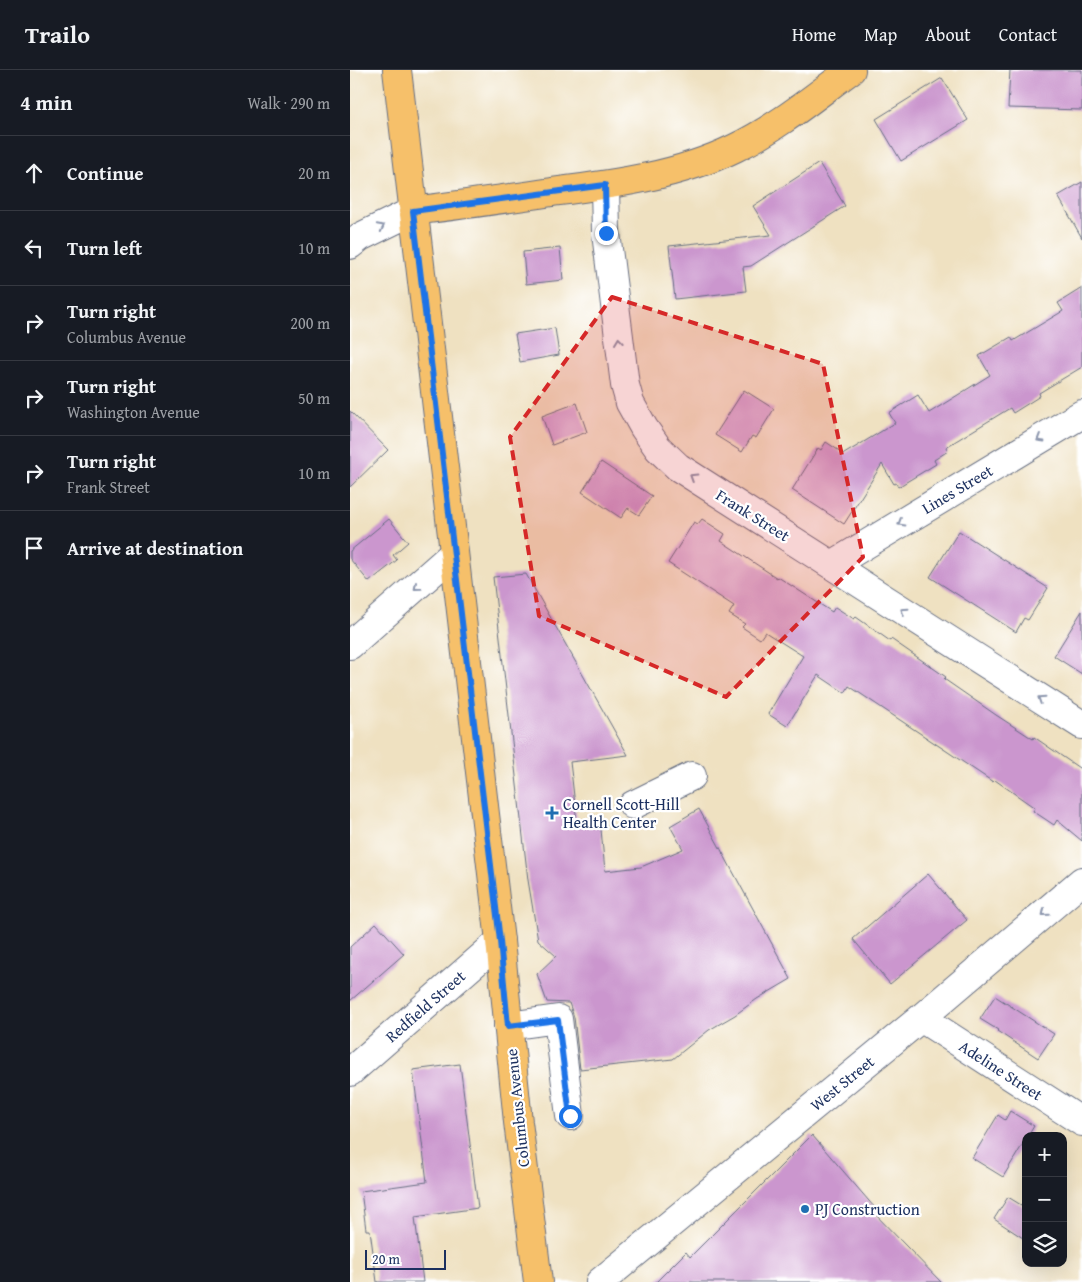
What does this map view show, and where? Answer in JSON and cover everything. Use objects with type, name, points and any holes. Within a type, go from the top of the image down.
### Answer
[{"type":"main road","name":"Columbus Avenue","points":[[398,70],[453,554],[500,941],[518,1122],[538,1282]]},
{"type":"main road","points":[[413,211],[605,185],[654,176],[698,164],[736,148],[776,125],[852,70]]},
{"type":"street","name":"Frank Street","points":[[605,185],[606,233],[625,385],[636,416],[658,448],[678,467],[1082,725]]},
{"type":"street","points":[[350,245],[360,237],[413,211]]},
{"type":"street","name":"Lines Street","points":[[832,565],[1082,414]]},
{"type":"street","points":[[350,645],[453,554]]},
{"type":"street","points":[[633,805],[692,776]]},
{"type":"street","name":"West Street","points":[[600,1282],[921,1018],[1082,881]]},
{"type":"street","name":"Redfield Street","points":[[350,1072],[500,941]]},
{"type":"street","name":"Adeline Street","points":[[921,1018],[1082,1122]]},
{"type":"street","points":[[508,1026],[558,1020],[570,1116]]},
{"type":"highlighted area","points":[[612,297],[823,364],[863,557],[726,697],[539,616],[510,437]]},
{"type":"building","points":[[1010,70],[1082,70],[1082,110],[1008,108]]},
{"type":"building","points":[[942,78],[968,120],[901,161],[876,119]]},
{"type":"building","points":[[819,163],[845,206],[751,266],[743,267],[746,291],[675,299],[669,246],[771,235],[753,206]]},
{"type":"building","points":[[1082,182],[1082,238],[1058,196]]},
{"type":"building","points":[[560,248],[563,280],[526,284],[523,252]]},
{"type":"building","points":[[1082,288],[1082,367],[1039,393],[1040,396],[1013,413],[1010,408],[946,447],[948,451],[934,460],[936,464],[898,487],[896,483],[894,484],[882,464],[844,524],[792,490],[818,448],[821,450],[826,442],[844,454],[895,423],[889,413],[918,395],[929,413],[990,375],[979,356],[1011,337],[1013,341],[1063,311],[1058,303]]},
{"type":"building","points":[[555,328],[559,355],[520,362],[515,334]]},
{"type":"building","points":[[744,390],[774,409],[756,438],[752,436],[742,452],[715,435]]},
{"type":"building","points":[[577,403],[587,432],[552,445],[542,416]]},
{"type":"building","points":[[350,411],[388,450],[350,487]]},
{"type":"building","points":[[601,462],[652,496],[639,515],[628,508],[621,518],[582,492]]},
{"type":"building","points":[[389,519],[408,542],[393,555],[397,560],[369,582],[350,559],[350,551]]},
{"type":"building","points":[[702,519],[725,534],[721,541],[777,578],[832,612],[835,607],[854,619],[856,617],[890,641],[891,639],[996,715],[1033,739],[1034,737],[1082,770],[1082,841],[1057,820],[1054,825],[1033,811],[1035,808],[995,780],[993,782],[849,686],[845,693],[818,675],[787,726],[768,714],[803,656],[765,632],[760,639],[742,627],[745,624],[729,614],[734,606],[668,563],[694,522],[698,524]]},
{"type":"building","points":[[959,531],[1048,588],[1028,620],[1024,618],[1016,632],[930,577]]},
{"type":"building","points":[[526,574],[628,755],[570,762],[577,822],[600,819],[605,871],[641,867],[683,849],[670,826],[699,809],[791,979],[709,1030],[673,1059],[580,1069],[574,1017],[569,1003],[547,1002],[537,974],[556,956],[538,940],[528,880],[493,577]]},
{"type":"building","points":[[1082,611],[1082,674],[1054,656]]},
{"type":"building","points":[[928,874],[967,920],[890,984],[853,939]]},
{"type":"building","points":[[376,923],[404,954],[350,1001],[350,947]]},
{"type":"building","points":[[995,996],[1054,1034],[1038,1058],[980,1019]]},
{"type":"building","points":[[460,1064],[478,1208],[415,1217],[423,1282],[377,1282],[370,1230],[366,1230],[361,1191],[427,1182],[413,1070]]},
{"type":"building","points":[[1010,1111],[1034,1126],[1030,1132],[1022,1132],[1022,1146],[1003,1177],[972,1158],[998,1115],[1005,1120]]},
{"type":"building","name":"PJ Construction","points":[[812,1135],[875,1208],[872,1211],[941,1282],[656,1282],[686,1252],[690,1257]]},
{"type":"building","points":[[1008,1197],[1022,1206],[1022,1237],[994,1219]]},
{"type":"place","name":"Cornell Scott-Hill Health Center","points":[[552,813]]},
{"type":"place","name":"PJ Construction","points":[[805,1209]]},
{"type":"route","points":[[570,1116],[558,1020],[508,1026],[500,941],[413,211],[605,185],[606,233]]}]
